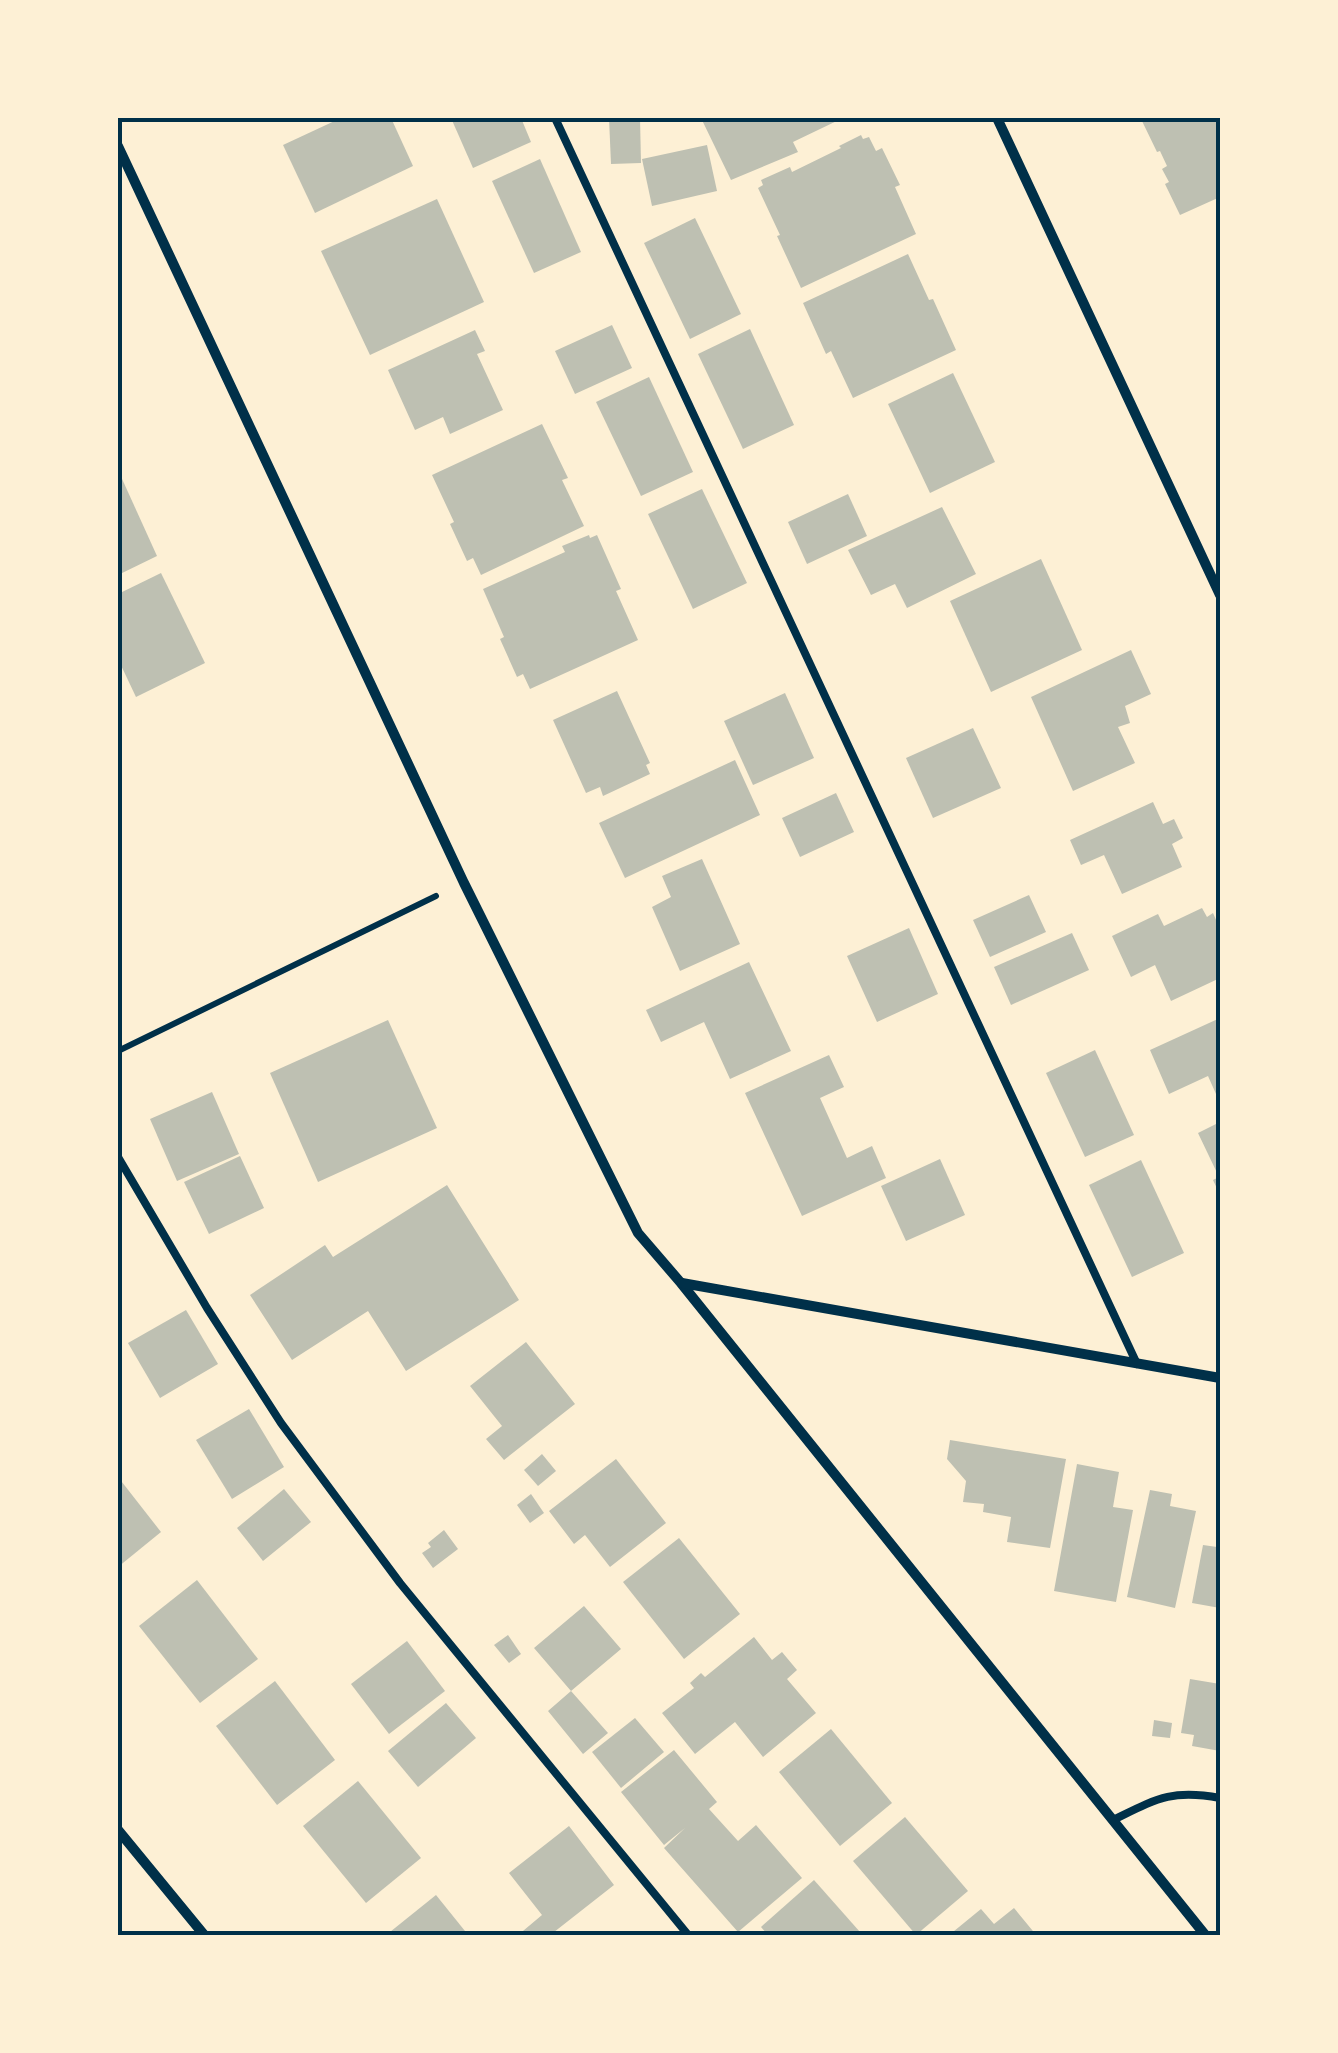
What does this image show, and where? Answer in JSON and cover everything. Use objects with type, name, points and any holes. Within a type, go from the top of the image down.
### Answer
[{"type":"street","points":[[996,118],[1220,596]]},
{"type":"street","points":[[118,146],[464,883],[638,1234],[1206,1936]]},
{"type":"street","points":[[681,1283],[1220,1378]]},
{"type":"street","points":[[118,1830],[205,1936]]},
{"type":"lane","points":[[555,118],[1137,1364]]},
{"type":"lane","points":[[118,1156],[207,1308],[281,1422],[400,1583],[688,1936]]},
{"type":"lane","points":[[1113,1820],[1156,1799],[1191,1793],[1220,1798]]},
{"type":"path","points":[[118,1051],[464,883]]},
{"type":"building","points":[[341,118],[391,118],[413,166],[315,213],[283,145]]},
{"type":"building","points":[[451,118],[521,118],[531,142],[473,168]]},
{"type":"building","points":[[609,118],[640,118],[641,163],[611,164]]},
{"type":"building","points":[[701,118],[843,118],[793,142],[798,152],[731,180]]},
{"type":"building","points":[[1220,118],[1220,197],[1180,215],[1165,184],[1169,182],[1162,169],[1167,166],[1142,121]]},
{"type":"building","points":[[861,135],[863,139],[869,137],[876,151],[882,148],[900,185],[895,187],[916,234],[801,288],[758,188],[763,185],[761,180],[790,167],[792,172]]},
{"type":"building","points":[[707,145],[717,191],[652,206],[642,159]]},
{"type":"building","points":[[540,159],[581,252],[534,273],[492,181]]},
{"type":"building","points":[[437,199],[484,302],[370,355],[321,251]]},
{"type":"building","points":[[695,218],[741,314],[690,339],[644,243]]},
{"type":"building","points":[[908,254],[956,350],[853,398],[831,351],[826,354],[803,303]]},
{"type":"building","points":[[612,325],[632,368],[575,394],[555,351]]},
{"type":"building","points":[[750,329],[794,425],[743,449],[698,354]]},
{"type":"building","points":[[475,330],[485,351],[477,354],[503,410],[450,434],[443,417],[415,430],[388,370]]},
{"type":"building","points":[[953,373],[995,462],[930,493],[888,404]]},
{"type":"building","points":[[649,377],[693,472],[641,496],[596,402]]},
{"type":"building","points":[[542,424],[568,478],[562,480],[584,526],[481,575],[473,558],[467,561],[432,475]]},
{"type":"building","points":[[118,470],[157,556],[118,575]]},
{"type":"building","points":[[702,489],[747,583],[693,609],[648,514]]},
{"type":"building","points":[[848,494],[867,536],[807,564],[788,522]]},
{"type":"building","points":[[942,507],[976,574],[907,608],[895,584],[871,595],[848,550]]},
{"type":"building","points":[[597,535],[638,640],[530,689],[523,674],[517,677],[483,589],[565,552],[562,546]]},
{"type":"building","points":[[1041,559],[1082,650],[991,692],[950,601]]},
{"type":"building","points":[[161,573],[205,663],[136,697],[118,659],[118,594]]},
{"type":"building","points":[[1131,650],[1151,694],[1125,706],[1130,723],[1118,727],[1135,763],[1073,791],[1031,697]]},
{"type":"building","points":[[617,691],[650,763],[646,765],[650,774],[603,796],[600,787],[586,793],[553,720]]},
{"type":"building","points":[[785,693],[814,758],[753,785],[724,721]]},
{"type":"building","points":[[973,728],[1001,788],[933,818],[906,758]]},
{"type":"building","points":[[735,760],[760,815],[625,878],[599,823]]},
{"type":"building","points":[[836,793],[854,832],[800,857],[782,818]]},
{"type":"building","points":[[1153,802],[1163,824],[1174,819],[1183,838],[1172,844],[1182,867],[1122,894],[1104,855],[1081,865],[1070,840]]},
{"type":"building","points":[[702,859],[740,944],[680,971],[652,907],[671,897],[662,876]]},
{"type":"building","points":[[1029,895],[1046,932],[990,957],[973,920]]},
{"type":"building","points":[[1202,908],[1207,917],[1213,913],[1220,929],[1220,978],[1171,1001],[1155,965],[1131,977],[1112,936],[1158,914],[1164,926]]},
{"type":"building","points":[[909,928],[938,994],[877,1022],[847,956]]},
{"type":"building","points":[[1072,933],[1089,970],[1011,1005],[994,967]]},
{"type":"building","points":[[749,962],[791,1051],[730,1079],[704,1022],[661,1042],[646,1010]]},
{"type":"building","points":[[1220,1018],[1220,1103],[1208,1076],[1169,1094],[1150,1050]]},
{"type":"building","points":[[388,1020],[437,1128],[318,1182],[270,1073]]},
{"type":"building","points":[[1095,1050],[1134,1135],[1085,1157],[1046,1073]]},
{"type":"building","points":[[829,1055],[844,1087],[820,1098],[847,1158],[872,1146],[886,1178],[802,1216],[745,1093]]},
{"type":"building","points":[[212,1092],[239,1154],[177,1181],[150,1119]]},
{"type":"building","points":[[1220,1122],[1220,1195],[1213,1180],[1219,1177],[1198,1133]]},
{"type":"building","points":[[240,1156],[264,1208],[209,1234],[184,1182]]},
{"type":"building","points":[[940,1159],[965,1215],[906,1241],[881,1186]]},
{"type":"building","points":[[1141,1160],[1184,1253],[1132,1277],[1089,1185]]},
{"type":"building","points":[[447,1185],[519,1300],[406,1371],[368,1311],[292,1360],[250,1295],[325,1245],[333,1257]]},
{"type":"building","points":[[186,1310],[218,1364],[160,1398],[128,1343]]},
{"type":"building","points":[[526,1342],[575,1404],[504,1460],[486,1439],[502,1426],[470,1386]]},
{"type":"building","points":[[249,1409],[284,1467],[232,1499],[196,1440]]},
{"type":"building","points":[[950,1440],[1066,1459],[1050,1548],[1007,1542],[1011,1517],[983,1512],[984,1504],[963,1502],[966,1481],[947,1459]]},
{"type":"building","points":[[542,1454],[556,1471],[538,1486],[524,1470]]},
{"type":"building","points":[[616,1459],[666,1523],[610,1567],[585,1535],[574,1544],[549,1511]]},
{"type":"building","points":[[1077,1464],[1119,1472],[1113,1507],[1133,1510],[1116,1602],[1054,1591]]},
{"type":"building","points":[[118,1477],[161,1532],[118,1567]]},
{"type":"building","points":[[284,1489],[311,1522],[263,1561],[237,1528]]},
{"type":"building","points":[[1150,1490],[1172,1494],[1170,1506],[1196,1511],[1175,1608],[1127,1597]]},
{"type":"building","points":[[531,1494],[544,1513],[530,1523],[517,1505]]},
{"type":"building","points":[[444,1530],[458,1549],[433,1568],[422,1553]]},
{"type":"building","points":[[679,1538],[740,1614],[684,1659],[623,1582]]},
{"type":"building","points":[[1219,1539],[1220,1608],[1192,1603],[1203,1545],[1217,1547]]},
{"type":"building","points":[[197,1580],[258,1659],[200,1703],[139,1626]]},
{"type":"building","points":[[584,1606],[621,1649],[571,1691],[534,1648]]},
{"type":"building","points":[[508,1635],[521,1654],[509,1663],[494,1645]]},
{"type":"building","points":[[754,1637],[772,1660],[782,1652],[797,1670],[787,1679],[816,1713],[763,1757],[735,1722],[695,1754],[662,1713],[694,1688],[690,1683],[701,1673],[705,1677]]},
{"type":"building","points":[[407,1641],[445,1691],[389,1734],[351,1684]]},
{"type":"building","points":[[1190,1679],[1220,1684],[1220,1751],[1192,1746],[1194,1735],[1181,1733]]},
{"type":"building","points":[[275,1681],[335,1760],[277,1805],[216,1726]]},
{"type":"building","points":[[571,1691],[608,1733],[583,1754],[548,1711]]},
{"type":"building","points":[[446,1703],[476,1738],[418,1787],[388,1751]]},
{"type":"building","points":[[635,1718],[664,1752],[621,1788],[592,1752]]},
{"type":"building","points":[[1154,1720],[1172,1723],[1170,1738],[1152,1736]]},
{"type":"building","points":[[831,1729],[892,1803],[840,1846],[779,1772]]},
{"type":"building","points":[[674,1750],[717,1802],[709,1809],[738,1841],[756,1825],[802,1878],[738,1932],[664,1848],[685,1828],[664,1845],[621,1792]]},
{"type":"building","points":[[358,1781],[421,1858],[366,1903],[303,1826]]},
{"type":"building","points":[[905,1817],[968,1891],[916,1935],[853,1861]]},
{"type":"building","points":[[569,1826],[614,1885],[549,1936],[517,1936],[542,1915],[509,1873]]},
{"type":"building","points":[[814,1880],[860,1932],[855,1936],[769,1936],[761,1927]]},
{"type":"building","points":[[436,1895],[469,1936],[385,1936]]},
{"type":"building","points":[[1014,1908],[1037,1936],[948,1936],[981,1909],[994,1924]]}]
